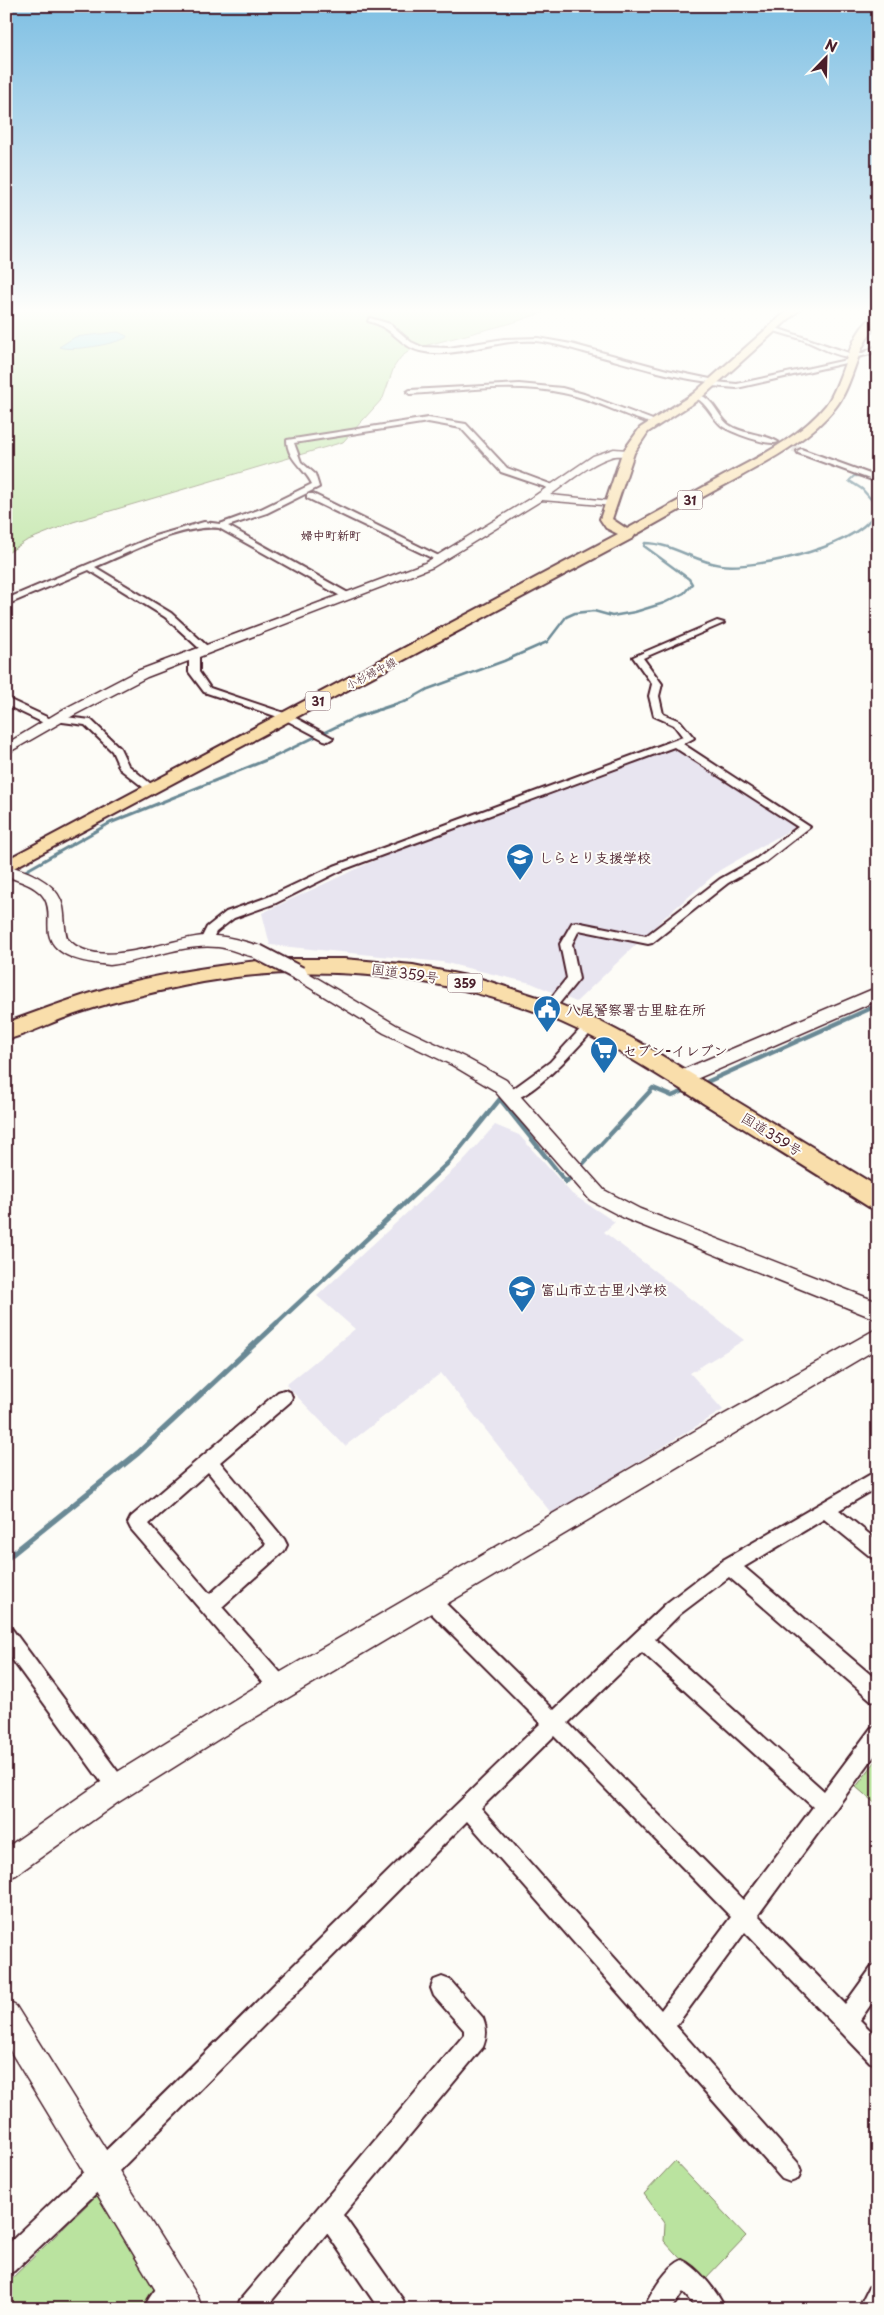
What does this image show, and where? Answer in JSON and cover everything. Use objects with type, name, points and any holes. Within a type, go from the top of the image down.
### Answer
[{"type":"highway","name":"国道359号","points":[[6,1032],[46,1015],[108,994],[196,976],[304,964],[396,970],[452,980],[507,994],[549,1008],[590,1026],[643,1054],[878,1200]]},
{"type":"main road","points":[[629,535],[610,526],[606,519],[610,504],[628,453],[636,440],[661,418]]},
{"type":"main road","name":"小杉婦中線","points":[[6,869],[629,535],[779,450],[806,431],[818,418]]},
{"type":"street","points":[[640,418],[654,422]]},
{"type":"street","points":[[718,418],[727,427],[774,442]]},
{"type":"street","points":[[221,526],[264,511],[316,485],[312,476],[298,463],[290,442],[428,420],[463,426],[504,470],[554,487]]},
{"type":"street","points":[[801,451],[877,480]]},
{"type":"street","points":[[6,750],[54,721],[142,674],[198,650],[407,574],[439,558],[540,497],[607,453],[628,453]]},
{"type":"street","points":[[310,496],[439,558]]},
{"type":"street","points":[[540,497],[610,504]]},
{"type":"street","points":[[6,602],[158,538],[204,524],[221,526],[347,596]]},
{"type":"street","points":[[89,567],[168,615],[198,650]]},
{"type":"street","points":[[206,941],[211,930],[230,915],[272,900],[338,868],[689,738],[677,722],[659,716],[653,700],[657,684],[638,657],[720,623]]},
{"type":"street","points":[[198,650],[194,672],[207,690],[287,718],[328,738]]},
{"type":"street","points":[[6,701],[54,721],[88,722],[116,750],[124,767],[152,790]]},
{"type":"street","points":[[549,1008],[573,979],[566,944],[576,926],[648,940],[724,881],[760,861],[805,827],[676,744]]},
{"type":"street","points":[[6,869],[32,880],[47,891],[55,904],[56,932],[64,946],[80,954],[121,959],[174,946],[206,941],[228,942],[258,952],[300,974],[390,1029],[458,1061],[500,1085],[597,1195],[633,1214],[878,1311]]},
{"type":"street","points":[[682,1078],[878,993]]},
{"type":"street","points":[[511,1097],[555,1065],[590,1026]]},
{"type":"street","points":[[6,1865],[71,1816],[223,1720],[878,1337]]},
{"type":"street","points":[[280,1687],[137,1522],[284,1396]]},
{"type":"street","points":[[209,1461],[278,1545],[210,1606]]},
{"type":"street","points":[[6,2263],[102,2172],[467,1807],[556,1724],[674,1608],[729,1566],[878,1478]]},
{"type":"street","points":[[825,1509],[878,1552]]},
{"type":"street","points":[[729,1566],[878,1693]]},
{"type":"street","points":[[429,1599],[744,1914],[878,2054]]},
{"type":"street","points":[[6,1635],[118,1787]]},
{"type":"street","points":[[642,1640],[825,1805]]},
{"type":"street","points":[[662,2027],[878,1735]]},
{"type":"street","points":[[467,1807],[790,2172]]},
{"type":"street","points":[[846,2021],[878,1975]]},
{"type":"street","points":[[249,2309],[474,2039],[475,2026],[442,1988]]},
{"type":"street","points":[[6,2016],[102,2172],[172,2302]]},
{"type":"street","points":[[328,2214],[394,2309]]},
{"type":"street","points":[[656,2309],[682,2272],[713,2309]]},
{"type":"street","points":[[870,2309],[878,2296]]},
{"type":"shaded area","name":"しらとり支援学校","points":[[675,748],[795,827],[720,870],[666,916],[576,1002],[531,983],[442,962],[270,945],[262,913],[384,856]]},
{"type":"shaded area","name":"富山市立古里小学校","points":[[495,1125],[519,1135],[572,1194],[615,1222],[604,1232],[744,1340],[690,1373],[723,1410],[552,1514],[441,1373],[345,1446],[286,1385],[355,1329],[317,1296],[463,1161]]},
{"type":"green space","points":[[6,418],[365,418],[343,442],[73,522],[26,541],[6,554]]},
{"type":"green space","points":[[878,1758],[878,1806],[856,1787]]},
{"type":"green space","points":[[675,2161],[746,2236],[702,2282],[664,2241],[665,2223],[644,2194]]},
{"type":"green space","points":[[99,2193],[157,2290],[141,2309],[6,2309],[6,2284]]},
{"type":"waterway","points":[[853,484],[849,481],[854,476],[869,477]]},
{"type":"waterway","points":[[405,702],[428,689],[504,661],[547,642],[566,617],[575,613],[594,611],[612,616],[635,612],[664,603],[684,593],[692,584],[689,579],[644,546],[645,543],[665,546],[711,563],[737,566],[784,559],[834,543],[855,532],[870,520],[877,506],[862,489],[851,482]]},
{"type":"waterway","points":[[6,882],[110,823],[276,756],[354,718],[408,700]]},
{"type":"waterway","points":[[700,1085],[878,1005]]},
{"type":"waterway","points":[[579,1168],[653,1088],[672,1096],[688,1089]]},
{"type":"waterway","points":[[276,1324],[449,1162],[500,1099],[566,1182],[574,1174]]},
{"type":"waterway","points":[[6,1559],[138,1453],[277,1323]]},
{"type":"tunnel","points":[[774,442],[801,451]]},
{"type":"place","name":"しらとり支援学校","points":[[520,881]]},
{"type":"place","name":"八尾警察署古里駐在所","points":[[547,1033]]},
{"type":"place","name":"セブン-イレブン","points":[[604,1074]]},
{"type":"place","name":"富山市立古里小学校","points":[[522,1313]]},
{"type":"district","name":"婦中町新町","points":[[331,535]]}]
